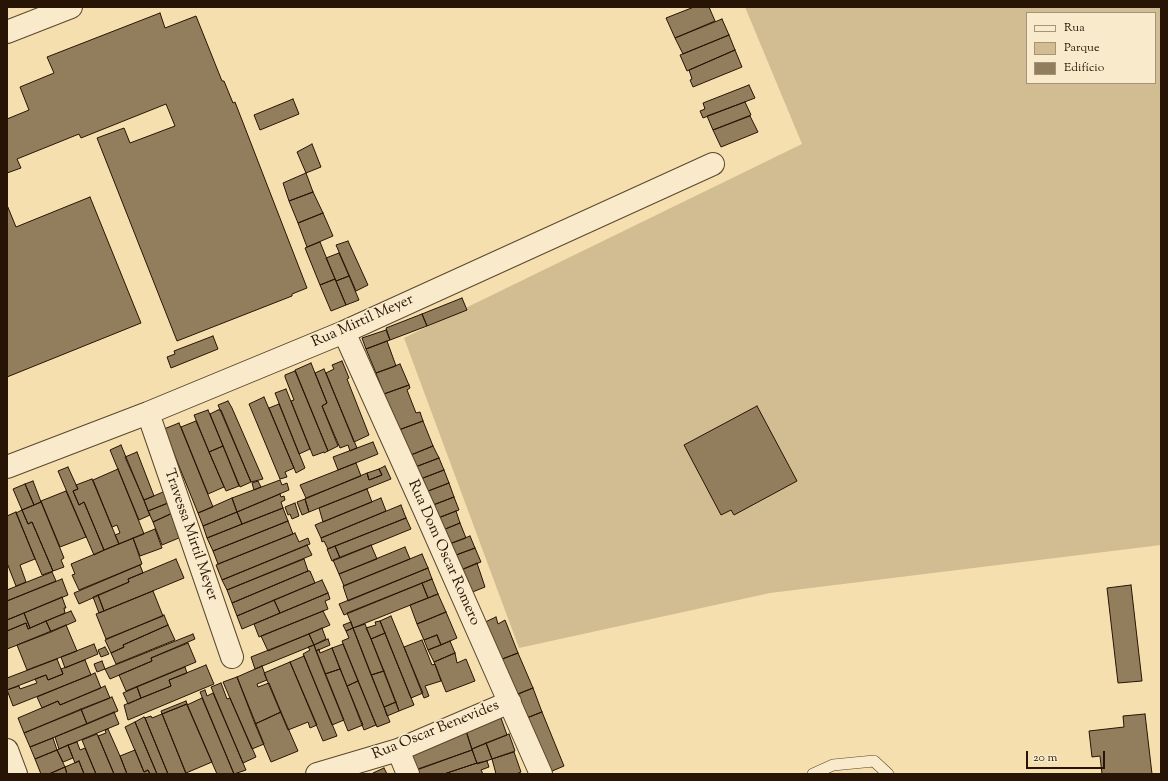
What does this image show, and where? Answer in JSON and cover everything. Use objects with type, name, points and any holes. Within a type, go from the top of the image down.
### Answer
[{"type":"street","points":[[7,32],[71,7]]},
{"type":"street","name":"Rua Mirtil Meyer","points":[[7,466],[148,413],[344,332],[713,164]]},
{"type":"street","name":"Rua Dom Oscar Romero","points":[[344,332],[428,516],[541,774]]},
{"type":"street","name":"Travessa Mirtil Meyer","points":[[148,413],[232,656]]},
{"type":"street","name":"Rua Oscar Benevides","points":[[317,774],[398,750],[510,702]]},
{"type":"street","points":[[7,750],[16,774]]},
{"type":"street","points":[[398,750],[408,774]]},
{"type":"lane","points":[[813,774],[833,765],[874,761],[888,774]]},
{"type":"green space","points":[[745,7],[1161,7],[1161,545],[770,593],[519,648],[404,338],[802,144]]},
{"type":"building","points":[[694,7],[709,7],[715,21],[675,38],[666,18]]},
{"type":"building","points":[[160,13],[165,28],[196,16],[222,81],[224,81],[233,103],[235,102],[307,288],[292,294],[292,296],[177,341],[97,138],[124,128],[130,143],[175,126],[166,104],[81,138],[79,134],[17,159],[21,168],[7,173],[7,119],[29,110],[20,87],[54,73],[47,57]]},
{"type":"building","points":[[722,19],[729,35],[683,54],[675,38]]},
{"type":"building","points":[[729,35],[735,50],[687,71],[680,55]]},
{"type":"building","points":[[735,50],[742,67],[693,87],[690,80],[692,79],[689,70]]},
{"type":"building","points":[[749,85],[755,98],[703,118],[700,111],[705,109],[703,103]]},
{"type":"building","points":[[293,99],[299,114],[260,130],[254,115]]},
{"type":"building","points":[[745,102],[751,115],[713,130],[707,116]]},
{"type":"building","points":[[750,116],[758,132],[721,147],[713,130]]},
{"type":"building","points":[[312,144],[321,167],[306,173],[297,152]]},
{"type":"building","points":[[306,173],[313,192],[289,201],[283,183]]},
{"type":"building","points":[[313,192],[323,213],[298,223],[289,201]]},
{"type":"building","points":[[90,197],[141,323],[7,377],[7,205],[16,227]]},
{"type":"building","points":[[323,213],[333,236],[307,247],[298,223]]},
{"type":"building","points":[[348,241],[368,285],[356,291],[336,245]]},
{"type":"building","points":[[320,242],[335,279],[320,285],[305,248]]},
{"type":"building","points":[[339,253],[349,276],[336,281],[326,258]]},
{"type":"building","points":[[349,276],[359,300],[346,305],[336,281]]},
{"type":"building","points":[[335,279],[346,305],[331,311],[320,285]]},
{"type":"building","points":[[462,298],[467,310],[427,326],[422,314]]},
{"type":"building","points":[[422,314],[427,326],[390,340],[386,328]]},
{"type":"building","points":[[386,330],[390,340],[366,349],[362,338]]},
{"type":"building","points":[[213,336],[218,349],[171,368],[167,357],[175,354],[174,351]]},
{"type":"building","points":[[387,341],[396,366],[376,373],[366,349]]},
{"type":"building","points":[[342,361],[349,378],[347,379],[369,435],[354,442],[326,373],[334,369],[332,365]]},
{"type":"building","points":[[311,363],[327,403],[322,406],[338,446],[328,451],[295,370]]},
{"type":"building","points":[[400,364],[409,385],[384,394],[376,373]]},
{"type":"building","points":[[324,369],[357,448],[350,451],[348,445],[340,448],[322,406],[327,403],[315,373]]},
{"type":"building","points":[[295,371],[328,451],[324,453],[313,456],[291,401],[294,400],[285,375]]},
{"type":"building","points":[[409,385],[410,388],[407,390],[416,413],[420,412],[423,421],[396,431],[381,395]]},
{"type":"building","points":[[286,389],[310,449],[299,454],[275,393]]},
{"type":"building","points":[[264,397],[294,468],[285,472],[287,477],[280,479],[249,404]]},
{"type":"building","points":[[228,401],[263,479],[251,482],[218,405]]},
{"type":"building","points":[[279,404],[305,468],[296,473],[269,408]]},
{"type":"building","points":[[757,406],[797,481],[734,515],[731,510],[721,515],[684,445]]},
{"type":"building","points":[[208,410],[223,446],[209,452],[194,415]]},
{"type":"building","points":[[221,410],[251,482],[240,487],[210,414]]},
{"type":"building","points":[[196,421],[224,487],[208,494],[181,427]]},
{"type":"building","points":[[423,421],[433,446],[406,457],[396,431]]},
{"type":"building","points":[[179,423],[213,507],[198,513],[164,429]]},
{"type":"building","points":[[373,442],[378,454],[338,470],[333,457]]},
{"type":"building","points":[[121,445],[150,515],[139,520],[110,450]]},
{"type":"building","points":[[223,446],[239,486],[226,491],[209,452]]},
{"type":"building","points":[[433,446],[439,458],[410,469],[406,457]]},
{"type":"building","points":[[137,452],[154,496],[144,500],[125,457]]},
{"type":"building","points":[[439,458],[444,470],[415,481],[410,469]]},
{"type":"building","points":[[356,463],[361,476],[306,498],[300,485]]},
{"type":"building","points":[[385,466],[391,479],[309,512],[305,499],[367,473],[369,480],[382,475],[379,469]]},
{"type":"building","points":[[68,467],[78,489],[73,491],[79,505],[84,502],[104,550],[94,555],[58,471]]},
{"type":"building","points":[[118,469],[144,534],[119,544],[115,535],[120,533],[117,525],[112,527],[93,480]]},
{"type":"building","points":[[379,469],[382,475],[369,480],[367,473]]},
{"type":"building","points":[[444,470],[449,483],[423,493],[418,480]]},
{"type":"building","points":[[92,479],[119,544],[104,550],[84,502],[79,505],[73,491],[78,489],[76,485]]},
{"type":"building","points":[[280,480],[282,485],[287,483],[289,490],[237,512],[232,498]]},
{"type":"building","points":[[33,481],[41,502],[34,505],[25,484]]},
{"type":"building","points":[[258,481],[261,487],[254,490],[252,483]]},
{"type":"building","points":[[449,483],[454,497],[428,507],[423,493]]},
{"type":"building","points":[[25,484],[34,505],[22,510],[13,489]]},
{"type":"building","points":[[367,489],[372,502],[323,522],[319,508]]},
{"type":"building","points":[[168,490],[173,501],[148,511],[144,500]]},
{"type":"building","points":[[66,491],[86,537],[60,547],[41,501]]},
{"type":"building","points":[[280,494],[281,497],[284,496],[285,500],[281,502],[283,508],[242,524],[237,512]]},
{"type":"building","points":[[454,497],[459,510],[433,520],[428,507]]},
{"type":"building","points":[[232,498],[237,512],[203,526],[198,513]]},
{"type":"building","points":[[381,498],[386,511],[321,538],[315,525]]},
{"type":"building","points":[[305,499],[309,512],[302,515],[297,502]]},
{"type":"building","points":[[173,501],[177,511],[153,522],[148,511]]},
{"type":"building","points":[[41,502],[64,558],[61,560],[64,567],[53,571],[32,522],[28,524],[22,510]]},
{"type":"building","points":[[295,503],[299,516],[292,519],[290,514],[288,515],[285,507]]},
{"type":"building","points":[[401,505],[406,518],[328,549],[324,541],[322,542],[321,538]]},
{"type":"building","points":[[283,508],[288,521],[213,551],[207,538]]},
{"type":"building","points":[[22,510],[28,524],[32,522],[53,571],[42,575],[16,513]]},
{"type":"building","points":[[177,511],[186,535],[162,545],[153,522]]},
{"type":"building","points":[[456,511],[460,523],[438,532],[433,520]]},
{"type":"building","points":[[16,512],[35,559],[20,565],[26,582],[16,586],[7,563],[7,516]]},
{"type":"building","points":[[237,512],[242,524],[207,538],[203,526]]},
{"type":"building","points":[[406,518],[411,529],[340,558],[335,546]]},
{"type":"building","points":[[288,521],[293,534],[218,564],[213,551]]},
{"type":"building","points":[[460,523],[466,538],[444,546],[438,532]]},
{"type":"building","points":[[155,529],[162,548],[140,556],[133,538]]},
{"type":"building","points":[[295,533],[299,542],[308,538],[310,544],[222,580],[216,565]]},
{"type":"building","points":[[470,536],[475,548],[448,558],[444,546]]},
{"type":"building","points":[[133,538],[142,564],[79,590],[72,575],[75,574],[71,564]]},
{"type":"building","points":[[307,545],[312,555],[227,590],[222,580]]},
{"type":"building","points":[[371,545],[377,559],[339,574],[333,560]]},
{"type":"building","points":[[335,546],[340,558],[332,561],[327,549]]},
{"type":"building","points":[[405,547],[410,559],[344,586],[339,574]]},
{"type":"building","points":[[475,548],[481,562],[454,573],[448,558]]},
{"type":"building","points":[[422,554],[428,568],[348,601],[343,586]]},
{"type":"building","points":[[176,559],[184,578],[104,611],[98,595],[129,582],[128,579]]},
{"type":"building","points":[[304,559],[308,571],[232,603],[227,590]]},
{"type":"building","points":[[477,563],[485,587],[465,595],[456,572]]},
{"type":"building","points":[[140,565],[143,573],[128,579],[129,582],[79,604],[74,593]]},
{"type":"building","points":[[428,568],[432,579],[344,615],[339,604]]},
{"type":"building","points":[[310,571],[315,583],[237,616],[232,603]]},
{"type":"building","points":[[52,572],[56,581],[7,601],[7,590]]},
{"type":"building","points":[[62,579],[68,595],[7,620],[7,601]]},
{"type":"building","points":[[432,579],[438,594],[428,598],[422,583]]},
{"type":"building","points":[[322,580],[328,593],[280,613],[274,600]]},
{"type":"building","points":[[422,583],[428,598],[353,628],[347,613]]},
{"type":"building","points":[[1131,585],[1142,681],[1118,683],[1107,588]]},
{"type":"building","points":[[153,591],[163,616],[106,639],[96,614]]},
{"type":"building","points":[[328,593],[330,599],[325,601],[328,609],[259,637],[254,624]]},
{"type":"building","points":[[438,594],[446,612],[417,624],[410,605]]},
{"type":"building","points":[[98,595],[104,611],[99,613],[93,597]]},
{"type":"building","points":[[62,597],[66,608],[64,608],[65,613],[30,628],[24,613]]},
{"type":"building","points":[[274,600],[280,613],[242,629],[237,616]]},
{"type":"building","points":[[71,611],[76,621],[51,632],[46,621]]},
{"type":"building","points":[[323,611],[330,625],[268,651],[261,636]]},
{"type":"building","points":[[446,612],[457,638],[441,645],[437,635],[424,640],[417,624]]},
{"type":"building","points":[[24,613],[30,628],[28,629],[26,623],[7,631],[7,620]]},
{"type":"building","points":[[164,615],[168,625],[123,645],[124,647],[111,653],[105,640]]},
{"type":"building","points":[[391,616],[423,693],[411,698],[380,621]]},
{"type":"building","points":[[496,617],[498,624],[505,620],[518,653],[497,661],[481,624]]},
{"type":"building","points":[[46,621],[51,632],[7,649],[7,631],[26,623],[28,629]]},
{"type":"building","points":[[380,621],[385,633],[371,639],[366,628],[376,625],[375,622]]},
{"type":"building","points":[[351,622],[353,628],[346,631],[343,625]]},
{"type":"building","points":[[365,624],[384,671],[371,675],[353,628]]},
{"type":"building","points":[[66,625],[77,651],[27,670],[17,645]]},
{"type":"building","points":[[168,625],[175,640],[116,664],[111,653],[124,647],[123,645]]},
{"type":"building","points":[[322,628],[326,639],[314,645],[309,634]]},
{"type":"building","points":[[353,628],[390,722],[377,727],[342,641],[349,638],[346,631]]},
{"type":"building","points":[[385,633],[414,705],[399,711],[371,639]]},
{"type":"building","points":[[193,634],[195,639],[151,658],[152,661],[110,679],[105,669]]},
{"type":"building","points":[[309,634],[314,645],[255,669],[251,657]]},
{"type":"building","points":[[437,635],[441,645],[428,650],[424,640]]},
{"type":"building","points":[[328,639],[330,645],[316,651],[314,645]]},
{"type":"building","points":[[422,640],[432,665],[435,664],[441,681],[425,686],[429,696],[424,698],[404,647]]},
{"type":"building","points":[[450,641],[455,653],[434,662],[428,650]]},
{"type":"building","points":[[188,643],[196,662],[126,691],[119,675],[152,661],[151,658]]},
{"type":"building","points":[[94,644],[98,654],[65,668],[61,657]]},
{"type":"building","points":[[343,644],[358,681],[347,686],[332,648]]},
{"type":"building","points":[[314,645],[344,720],[332,725],[303,654],[310,650],[308,647]]},
{"type":"building","points":[[105,647],[109,654],[101,657],[98,650]]},
{"type":"building","points":[[332,648],[340,669],[325,674],[316,651],[319,649],[320,653]]},
{"type":"building","points":[[455,653],[457,663],[466,659],[475,681],[446,692],[434,662]]},
{"type":"building","points":[[518,653],[533,688],[513,696],[497,661]]},
{"type":"building","points":[[304,656],[337,736],[323,741],[290,662]]},
{"type":"building","points":[[57,659],[63,674],[48,680],[46,675],[7,690],[7,678]]},
{"type":"building","points":[[85,660],[91,675],[13,706],[7,690],[19,686],[20,689],[37,683],[35,679],[46,675],[48,680],[63,674],[61,669]]},
{"type":"building","points":[[102,661],[105,669],[97,672],[94,664]]},
{"type":"building","points":[[290,662],[317,725],[310,728],[308,722],[288,730],[264,673]]},
{"type":"building","points":[[206,665],[214,684],[128,720],[124,705],[171,686],[169,680]]},
{"type":"building","points":[[262,666],[267,680],[257,684],[258,687],[269,683],[281,712],[255,724],[237,677]]},
{"type":"building","points":[[185,667],[187,673],[169,680],[171,686],[141,698],[137,687]]},
{"type":"building","points":[[340,669],[363,725],[348,731],[325,674]]},
{"type":"building","points":[[384,671],[396,702],[384,707],[371,675]]},
{"type":"building","points":[[95,673],[101,688],[60,705],[58,701],[42,708],[37,697]]},
{"type":"building","points":[[237,677],[264,744],[252,749],[223,682]]},
{"type":"building","points":[[358,681],[376,725],[364,730],[347,686]]},
{"type":"building","points":[[221,683],[227,699],[230,698],[256,757],[243,763],[211,687]]},
{"type":"building","points":[[105,686],[110,698],[24,733],[18,718],[58,701],[60,705]]},
{"type":"building","points":[[137,687],[141,698],[128,704],[123,693]]},
{"type":"building","points":[[533,688],[542,712],[524,719],[513,696]]},
{"type":"building","points":[[205,690],[207,696],[213,693],[246,770],[234,774],[200,692]]},
{"type":"building","points":[[112,697],[118,711],[87,724],[81,709]]},
{"type":"building","points":[[202,698],[234,774],[217,774],[187,705]]},
{"type":"building","points":[[186,701],[187,704],[162,714],[161,711]]},
{"type":"building","points":[[396,702],[399,711],[387,716],[384,707]]},
{"type":"building","points":[[187,704],[212,762],[186,773],[162,714]]},
{"type":"building","points":[[81,709],[87,724],[30,747],[24,733]]},
{"type":"building","points":[[114,712],[119,724],[59,749],[55,737]]},
{"type":"building","points":[[281,712],[298,751],[271,762],[255,724]]},
{"type":"building","points":[[542,712],[564,766],[545,774],[524,719]]},
{"type":"building","points":[[162,714],[186,774],[168,774],[145,718],[151,716],[152,718]]},
{"type":"building","points":[[1145,714],[1152,774],[1102,774],[1100,756],[1092,757],[1089,731],[1124,727],[1123,716]]},
{"type":"building","points":[[144,717],[168,774],[157,774],[135,722]]},
{"type":"building","points":[[501,718],[507,735],[472,749],[466,731]]},
{"type":"building","points":[[135,722],[157,774],[150,774],[148,770],[144,772],[125,727]]},
{"type":"building","points":[[108,729],[127,774],[114,774],[98,736],[106,733],[105,730]]},
{"type":"building","points":[[466,731],[472,750],[415,770],[408,752]]},
{"type":"building","points":[[97,734],[114,774],[96,774],[82,740]]},
{"type":"building","points":[[509,734],[515,751],[492,759],[486,743]]},
{"type":"building","points":[[53,738],[57,750],[35,759],[30,747]]},
{"type":"building","points":[[77,742],[80,750],[85,748],[96,774],[84,774],[79,761],[75,763],[68,745]]},
{"type":"building","points":[[486,743],[492,759],[477,764],[472,749]]},
{"type":"building","points":[[68,745],[73,758],[63,762],[57,750]]},
{"type":"building","points":[[57,750],[65,767],[49,774],[41,774],[35,759]]},
{"type":"building","points":[[135,750],[144,772],[148,770],[150,774],[127,774],[120,756]]},
{"type":"building","points":[[472,750],[477,763],[444,774],[415,774],[414,771]]},
{"type":"building","points":[[514,752],[521,772],[516,774],[496,774],[492,759]]},
{"type":"building","points":[[79,761],[84,774],[67,774],[65,767]]},
{"type":"building","points":[[487,761],[489,767],[481,770],[483,774],[444,774],[477,763]]},
{"type":"building","points":[[65,767],[67,774],[49,774]]},
{"type":"building","points":[[384,768],[387,774],[373,774],[373,773]]}]
